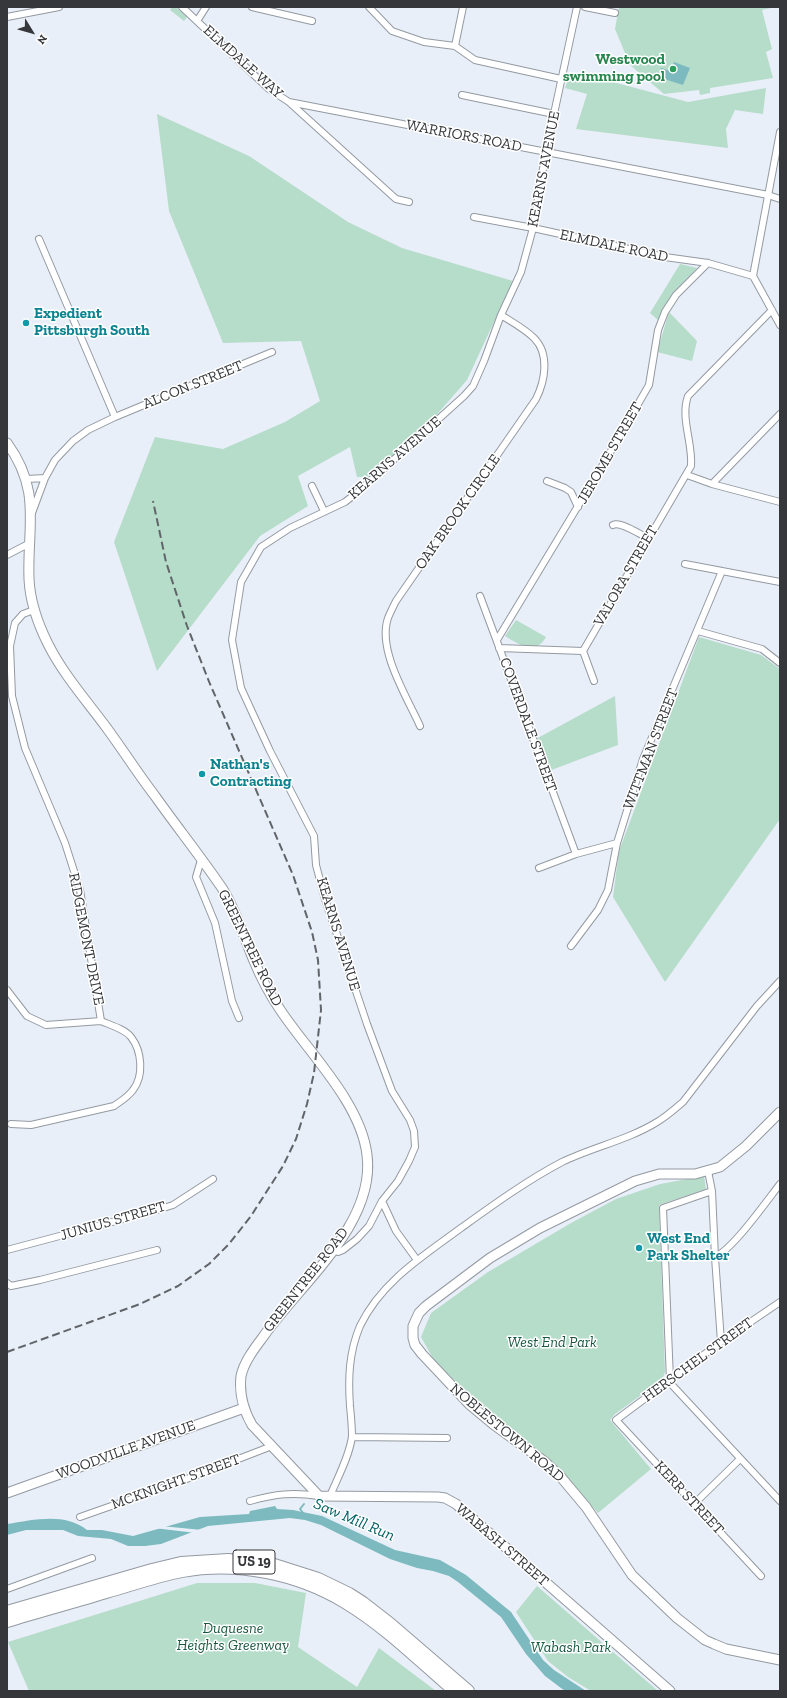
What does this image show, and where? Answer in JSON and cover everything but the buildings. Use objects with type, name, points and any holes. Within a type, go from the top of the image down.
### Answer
[{"type":"highway","name":"US 19","points":[[7,1612],[181,1563],[228,1560],[258,1563],[304,1574],[349,1594],[381,1617],[468,1691]]},
{"type":"highway","name":"US 19","points":[[7,1621],[183,1571],[228,1568],[257,1571],[301,1582],[344,1601],[380,1627],[455,1691]]},
{"type":"main road","name":"GREENTREE ROAD","points":[[7,443],[27,479],[32,513],[29,580],[34,610],[39,626],[56,660],[224,891],[269,992],[281,1012],[342,1094],[352,1111],[363,1138],[367,1153],[368,1167],[366,1187],[360,1205],[332,1250],[275,1319],[245,1363],[242,1376],[241,1387],[244,1408],[252,1425],[319,1496]]},
{"type":"main road","name":"NOBLESTOWN ROAD","points":[[780,1112],[746,1146],[720,1167],[695,1174],[659,1174],[635,1181],[540,1228],[490,1258],[426,1306],[415,1320],[413,1338],[415,1345],[422,1354],[469,1404],[493,1424],[545,1462],[560,1476],[586,1507],[632,1575],[677,1618],[705,1640],[726,1649],[780,1660]]},
{"type":"main road","name":"WOODVILLE AVENUE","points":[[7,1493],[244,1408]]},
{"type":"main road","name":"WABASH STREET","points":[[319,1496],[438,1497],[445,1498],[456,1504],[670,1691]]},
{"type":"street","points":[[7,17],[59,7]]},
{"type":"street","points":[[182,7],[197,20],[206,7]]},
{"type":"street","points":[[252,7],[312,21]]},
{"type":"street","points":[[368,7],[392,31],[424,42],[455,46],[475,60],[561,79]]},
{"type":"street","points":[[455,46],[463,7]]},
{"type":"street","name":"KEARNS AVENUE","points":[[332,1250],[338,1252],[342,1250],[357,1239],[369,1226],[382,1201],[398,1180],[409,1161],[415,1147],[414,1131],[410,1120],[392,1091],[325,900],[316,865],[314,836],[270,751],[241,688],[232,640],[241,582],[262,547],[290,528],[345,502],[359,492],[473,386],[484,362],[501,315],[521,272],[533,228],[546,152],[577,7]]},
{"type":"street","points":[[585,7],[615,13]]},
{"type":"street","name":"ELMDALE WAY","points":[[197,20],[269,89],[289,102]]},
{"type":"street","points":[[462,95],[554,114]]},
{"type":"street","points":[[289,102],[396,199],[409,202]]},
{"type":"street","name":"WARRIORS ROAD","points":[[289,102],[768,195],[780,199]]},
{"type":"street","points":[[780,132],[753,276],[780,324]]},
{"type":"street","name":"ELMDALE ROAD","points":[[474,217],[533,228],[665,257],[708,263],[753,276]]},
{"type":"street","points":[[39,238],[115,417]]},
{"type":"street","name":"JEROME STREET","points":[[497,640],[578,507],[649,385],[658,330],[665,312],[676,295],[708,263]]},
{"type":"street","name":"VALORA STREET","points":[[583,651],[691,466],[692,456],[687,426],[686,403],[693,390],[772,310]]},
{"type":"street","name":"OAK BROOK CIRCLE","points":[[420,726],[391,662],[386,642],[388,619],[396,602],[536,399],[542,387],[544,359],[537,342],[523,329],[501,315]]},
{"type":"street","name":"ALCON STREET","points":[[32,513],[45,478],[55,460],[73,441],[88,430],[115,417],[272,352]]},
{"type":"street","points":[[712,484],[780,414]]},
{"type":"street","points":[[687,475],[712,484],[780,502]]},
{"type":"street","points":[[27,479],[45,478]]},
{"type":"street","points":[[547,481],[571,492],[578,507]]},
{"type":"street","points":[[312,486],[324,511]]},
{"type":"street","points":[[612,525],[618,524],[624,526],[648,538]]},
{"type":"street","points":[[7,555],[30,543]]},
{"type":"street","points":[[685,564],[780,582]]},
{"type":"street","name":"WITTMAN STREET","points":[[571,946],[598,910],[608,890],[617,843],[643,759],[722,571]]},
{"type":"street","name":"COVERDALE STREET","points":[[480,596],[576,854]]},
{"type":"street","name":"RIDGEMONT DRIVE","points":[[10,1124],[31,1125],[114,1106],[125,1099],[134,1089],[139,1077],[141,1065],[131,1037],[117,1028],[101,1021],[80,890],[65,843],[25,748],[12,696],[10,646],[15,623],[23,614],[34,610]]},
{"type":"street","points":[[698,631],[762,649],[780,664]]},
{"type":"street","points":[[499,648],[583,651],[594,681]]},
{"type":"street","points":[[539,868],[576,854],[617,843]]},
{"type":"street","points":[[201,860],[196,876],[215,923],[232,1001],[239,1018]]},
{"type":"street","points":[[330,1496],[349,1449],[352,1437],[349,1366],[355,1340],[366,1314],[382,1292],[417,1260],[507,1194],[557,1166],[636,1133],[656,1123],[669,1114],[683,1102],[757,1006],[780,981]]},
{"type":"street","points":[[7,990],[27,1016],[46,1025],[101,1021]]},
{"type":"street","points":[[708,1171],[712,1191],[721,1342]]},
{"type":"street","name":"JUNIUS STREET","points":[[7,1250],[173,1205],[213,1179]]},
{"type":"street","points":[[715,1257],[727,1249],[780,1184]]},
{"type":"street","points":[[712,1191],[663,1208],[670,1380],[672,1385],[780,1501]]},
{"type":"street","points":[[382,1201],[396,1231],[417,1260]]},
{"type":"street","points":[[7,1283],[11,1286],[40,1280],[157,1250]]},
{"type":"street","name":"HERSCHEL STREET","points":[[616,1420],[721,1342],[780,1302]]},
{"type":"street","name":"KERR STREET","points":[[616,1420],[761,1576]]},
{"type":"street","points":[[352,1437],[447,1438]]},
{"type":"street","name":"MCKNIGHT STREET","points":[[80,1517],[171,1485],[272,1446]]},
{"type":"street","points":[[694,1504],[740,1459]]},
{"type":"street","name":"WABASH STREET","points":[[250,1501],[272,1495],[296,1493],[319,1496]]},
{"type":"street","points":[[7,1589],[92,1558]]},
{"type":"green space","points":[[172,7],[176,7],[187,17],[184,21],[170,10]]},
{"type":"green space","points":[[619,7],[776,7],[762,10],[772,49],[766,52],[773,78],[710,88],[710,93],[700,95],[699,90],[664,94],[630,65],[615,29]]},
{"type":"green space","points":[[570,74],[597,81],[598,78],[688,102],[766,88],[763,114],[735,110],[726,129],[728,148],[576,129],[587,94],[565,88]]},
{"type":"green space","points":[[157,114],[249,156],[348,222],[402,248],[513,281],[467,380],[433,419],[370,477],[357,477],[350,447],[298,476],[308,506],[260,536],[157,671],[114,542],[155,437],[223,449],[285,422],[320,401],[301,341],[223,343],[169,211]]},
{"type":"green space","points":[[680,264],[697,268],[673,294],[659,321],[650,313]]},
{"type":"green space","points":[[669,312],[697,341],[692,361],[657,352]]},
{"type":"green space","points":[[516,620],[546,637],[537,646],[532,647],[521,645],[510,639],[505,636]]},
{"type":"green space","points":[[699,637],[761,655],[780,669],[780,819],[665,982],[613,897],[619,851]]},
{"type":"green space","points":[[615,696],[618,745],[546,772],[534,740]]},
{"type":"green space","name":"West End Park","points":[[704,1176],[706,1189],[659,1205],[665,1372],[662,1380],[615,1414],[610,1420],[651,1469],[598,1513],[564,1475],[492,1415],[435,1362],[421,1337],[431,1313],[488,1272],[571,1223],[616,1199],[660,1184]]},
{"type":"green space","name":"Duquesne Heights Greenway","points":[[197,1583],[255,1583],[306,1593],[298,1647],[357,1687],[379,1648],[436,1691],[29,1691],[8,1642]]},
{"type":"green space","name":"Wabash Park","points":[[537,1586],[658,1691],[591,1691],[568,1677],[548,1661],[516,1612]]},
{"type":"water","points":[[674,62],[690,68],[683,85],[658,77],[661,68],[671,71]]},
{"type":"water","points":[[275,1506],[277,1509],[293,1510],[322,1516],[395,1550],[440,1560],[466,1575],[511,1612],[543,1660],[554,1670],[586,1691],[565,1691],[545,1676],[526,1654],[501,1617],[449,1576],[390,1559],[321,1525],[305,1520],[290,1518],[208,1526],[161,1544],[145,1546],[128,1546],[111,1539],[78,1536],[63,1530],[26,1530],[7,1535],[7,1524],[38,1519],[59,1519],[78,1524],[87,1530],[102,1530],[133,1536],[200,1517],[249,1514],[250,1511]]},
{"type":"pier","points":[[161,1526],[202,1530],[196,1533],[154,1528]]},
{"type":"waterway","name":"Saw Mill Run","points":[[304,1504],[300,1509],[304,1514]]},
{"type":"railway","points":[[7,1352],[140,1304],[178,1286],[209,1264],[229,1244],[251,1216],[283,1166],[296,1139],[307,1104],[314,1073],[321,1010],[318,960],[312,932],[293,875],[210,684],[187,626],[166,562],[153,501]]},
{"type":"place","name":"Westwood swimming pool","points":[[673,69]]},
{"type":"place","name":"Expedient Pittsburgh South","points":[[26,323]]},
{"type":"place","name":"Nathan's Contracting","points":[[202,774]]},
{"type":"place","name":"West End Park Shelter","points":[[639,1248]]}]
